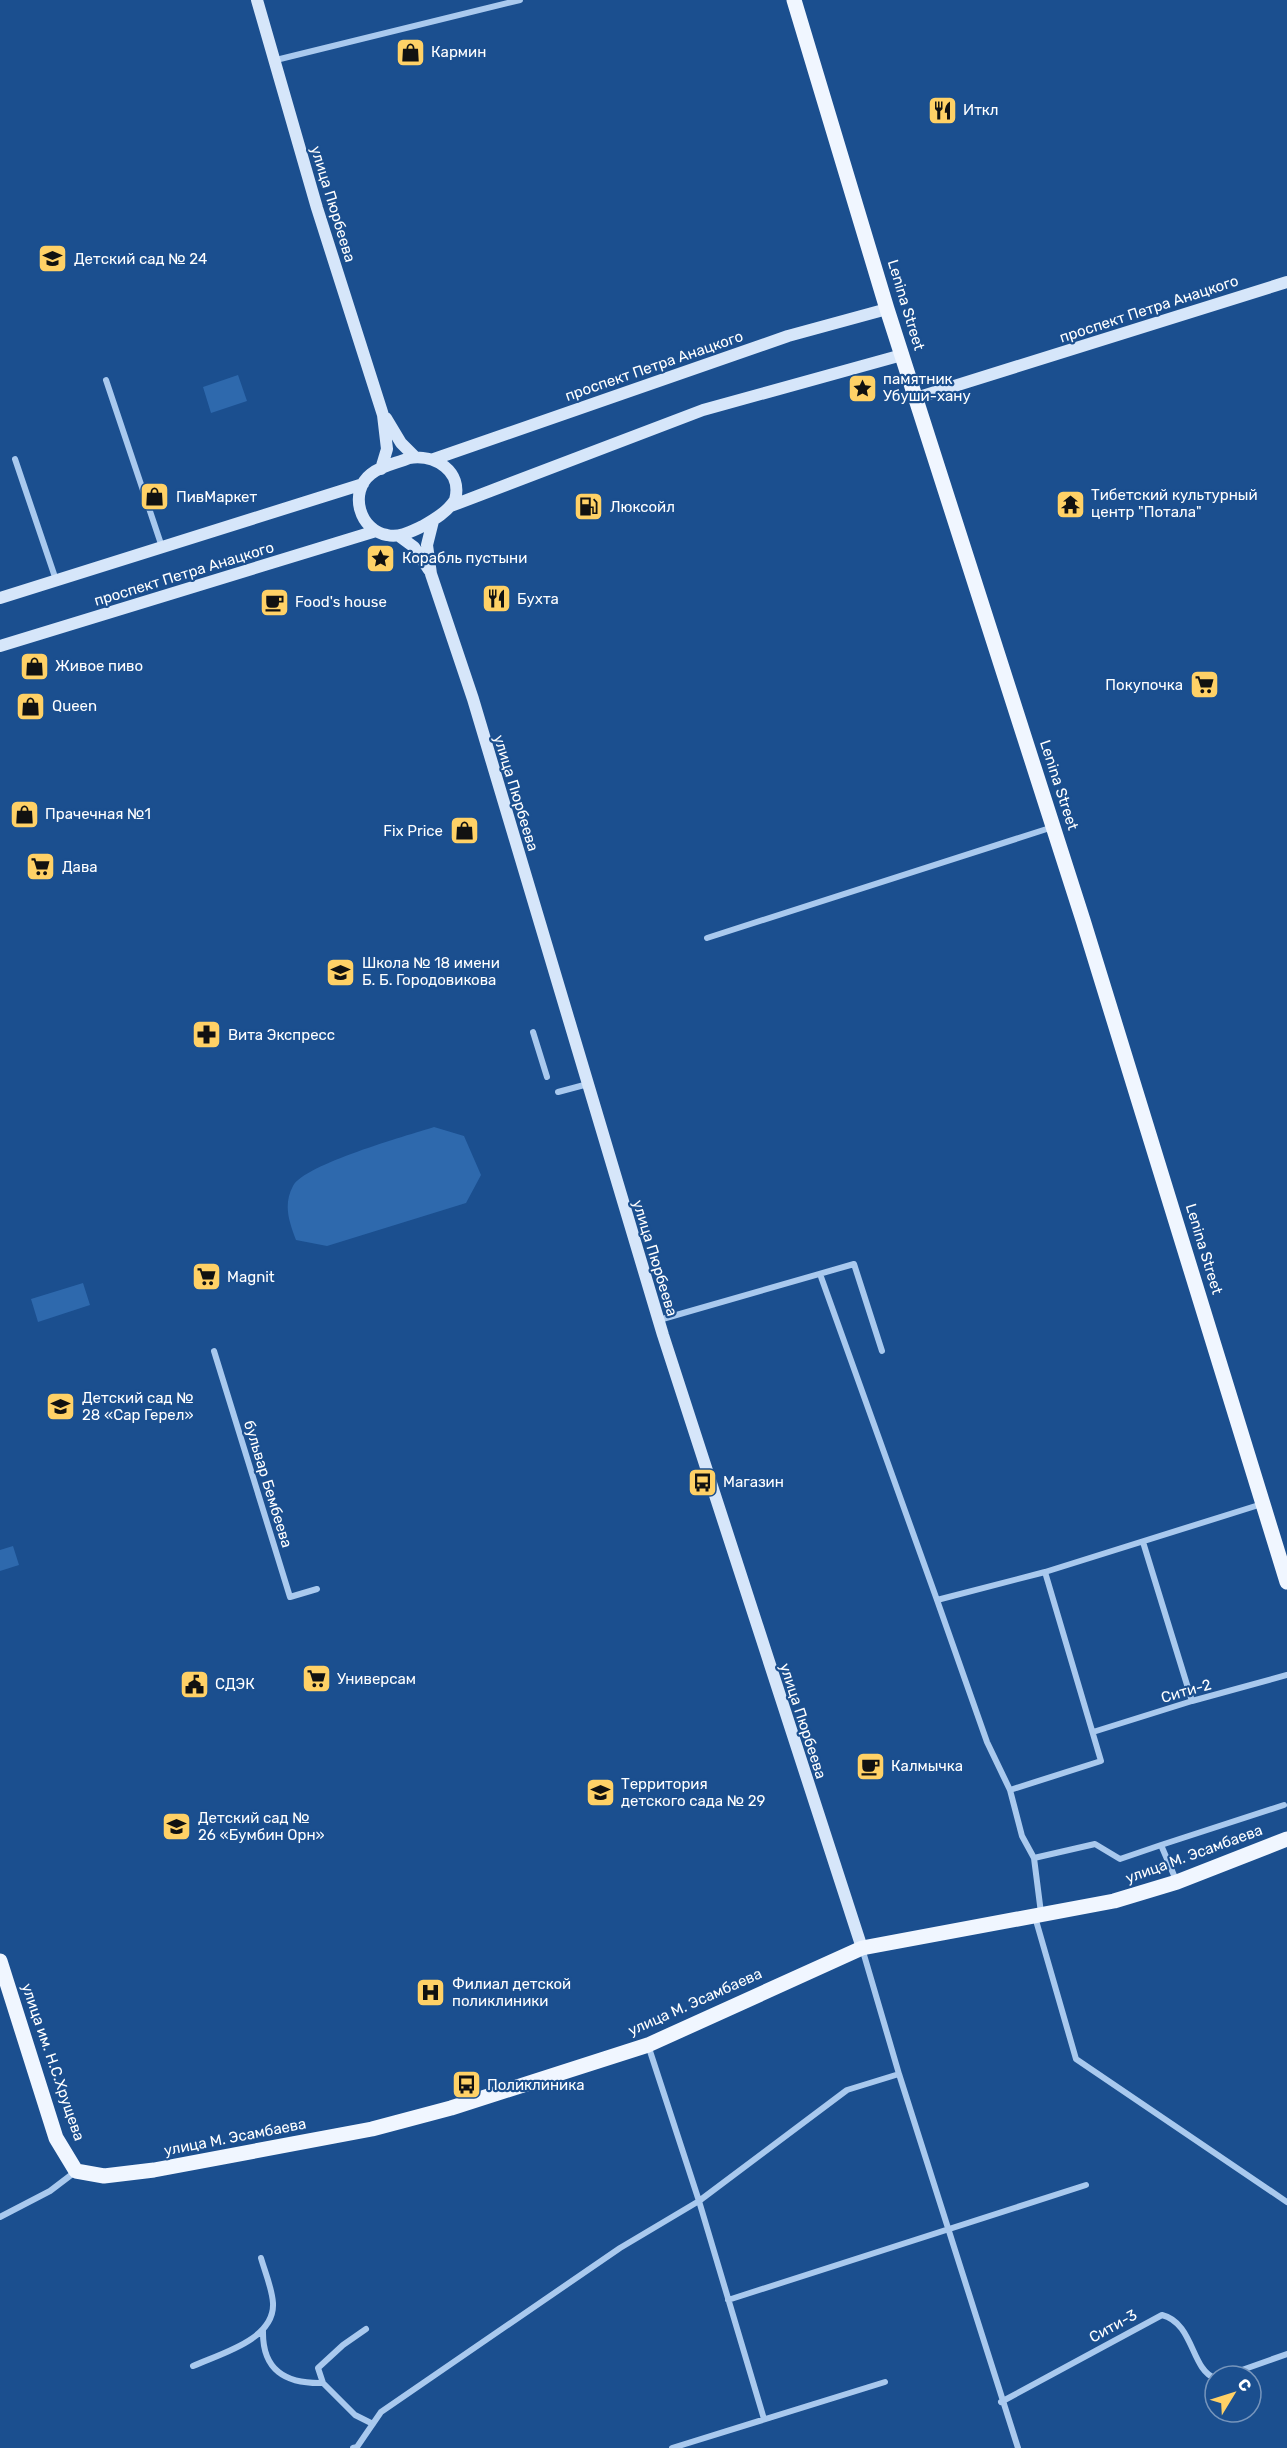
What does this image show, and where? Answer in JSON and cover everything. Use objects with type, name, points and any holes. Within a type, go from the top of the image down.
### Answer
[{"type":"main road","name":"улица Пюрбеева","points":[[257,0],[317,208],[383,415]]},
{"type":"main road","name":"Lenina Street","points":[[794,0],[887,309],[1054,827],[1287,1582]]},
{"type":"main road","name":"проспект Петра Анацкого","points":[[916,398],[1287,282]]},
{"type":"main road","name":"проспект Петра Анацкого","points":[[434,459],[788,336],[887,309]]},
{"type":"main road","points":[[399,536],[433,521],[451,506],[703,410],[902,356]]},
{"type":"main road","points":[[383,415],[402,443],[415,457]]},
{"type":"main road","points":[[381,469],[387,449],[383,415]]},
{"type":"main road","points":[[431,574],[414,547],[399,536],[376,531],[361,514],[358,503],[363,484],[372,473],[415,457],[434,459],[450,472],[455,483],[456,495],[451,506]]},
{"type":"main road","points":[[0,598],[363,484]]},
{"type":"main road","points":[[431,574],[427,545],[433,521]]},
{"type":"main road","name":"проспект Петра Анацкого","points":[[0,646],[376,531]]},
{"type":"main road","name":"улица Пюрбеева","points":[[431,574],[476,709],[658,1320],[862,1948]]},
{"type":"main road","name":"улица М. Эсамбаева","points":[[76,2171],[105,2176],[154,2170],[372,2129],[506,2092],[648,2045],[862,1948],[1038,1913],[1114,1901],[1177,1882],[1286,1839]]},
{"type":"main road","name":"улица им. Н.С.Хрущева","points":[[0,1961],[56,2138],[76,2171]]},
{"type":"street","points":[[276,60],[520,0]]},
{"type":"street","points":[[106,380],[162,547]]},
{"type":"street","points":[[15,459],[56,580]]},
{"type":"street","points":[[707,938],[1054,827]]},
{"type":"street","points":[[533,1032],[547,1077]]},
{"type":"street","points":[[558,1092],[588,1084]]},
{"type":"street","points":[[658,1320],[855,1264],[882,1351]]},
{"type":"street","points":[[820,1274],[987,1742],[1010,1790],[1022,1836],[1034,1858],[1038,1913],[1076,2059],[1287,2202]]},
{"type":"street","name":"бульвар Бембеева","points":[[214,1351],[290,1597],[317,1589]]},
{"type":"street","points":[[937,1600],[1045,1572],[1263,1504]]},
{"type":"street","points":[[1143,1542],[1192,1701]]},
{"type":"street","points":[[1010,1790],[1101,1761],[1045,1572]]},
{"type":"street","name":"Сити-2","points":[[1093,1732],[1192,1701],[1287,1675]]},
{"type":"street","points":[[1034,1858],[1095,1844],[1120,1859],[1284,1805]]},
{"type":"street","points":[[1161,1845],[1177,1882]]},
{"type":"street","points":[[862,1948],[1001,2402],[1018,2448]]},
{"type":"street","points":[[648,2045],[699,2201],[764,2419]]},
{"type":"street","points":[[353,2448],[381,2412],[620,2248],[699,2201],[847,2090],[899,2074]]},
{"type":"street","points":[[0,2217],[50,2191],[76,2171]]},
{"type":"street","points":[[728,2300],[1086,2185]]},
{"type":"street","points":[[261,2258],[273,2305],[263,2330],[262,2346],[271,2368],[284,2377],[309,2384],[323,2383]]},
{"type":"street","name":"Сити-3","points":[[1001,2402],[1162,2314],[1177,2321],[1203,2367]]},
{"type":"street","points":[[366,2329],[343,2345],[318,2368],[323,2383],[355,2415],[373,2424]]},
{"type":"street","points":[[193,2366],[245,2343],[263,2330]]},
{"type":"street","points":[[1259,2364],[1287,2354]]},
{"type":"street","points":[[672,2448],[885,2382]]},
{"type":"shaded area","points":[[238,375],[247,401],[211,413],[203,387]]},
{"type":"shaded area","points":[[434,1127],[464,1136],[481,1175],[466,1203],[327,1246],[296,1240],[289,1220],[288,1200],[293,1186],[301,1178],[336,1160]]},
{"type":"shaded area","points":[[83,1283],[90,1305],[38,1322],[31,1299]]},
{"type":"shaded area","points":[[13,1546],[19,1565],[0,1571],[0,1550]]},
{"type":"place","name":"Кармин","points":[[410,52]]},
{"type":"place","name":"Иткл","points":[[942,110]]},
{"type":"place","name":"Детский сад № 24","points":[[53,259]]},
{"type":"place","name":"памятник Убуши-хану","points":[[862,388]]},
{"type":"place","name":"ПивМаркет","points":[[155,497]]},
{"type":"place","name":"Тибетский культурный центр \"Потала\"","points":[[1070,504]]},
{"type":"place","name":"Люксойл","points":[[589,507]]},
{"type":"place","name":"Корабль пустыни","points":[[381,558]]},
{"type":"place","name":"Бухта","points":[[496,599]]},
{"type":"place","name":"Food's house","points":[[274,602]]},
{"type":"place","name":"Живое пиво","points":[[34,666]]},
{"type":"place","name":"Покупочка","points":[[1204,685]]},
{"type":"place","name":"Queen","points":[[31,706]]},
{"type":"place","name":"Прачечная №1","points":[[24,814]]},
{"type":"place","name":"Fix Price","points":[[464,831]]},
{"type":"place","name":"Дава","points":[[41,867]]},
{"type":"place","name":"Школа № 18 имени Б. Б. Городовикова","points":[[341,972]]},
{"type":"place","name":"Вита Экспресс","points":[[207,1035]]},
{"type":"place","name":"Magnit","points":[[206,1277]]},
{"type":"place","name":"Детский сад № 28 «Сар Герел»","points":[[61,1407]]},
{"type":"place","name":"Магазин","points":[[702,1482]]},
{"type":"place","name":"Универсам","points":[[316,1679]]},
{"type":"place","name":"СДЭК","points":[[194,1684]]},
{"type":"place","name":"Калмычка","points":[[870,1766]]},
{"type":"place","name":"Территория детского сада № 29","points":[[600,1793]]},
{"type":"place","name":"Детский сад № 26 «Бумбин Орн»","points":[[177,1827]]},
{"type":"place","name":"Филиал детской поликлиники","points":[[431,1993]]},
{"type":"place","name":"Поликлиника","points":[[466,2085]]}]
